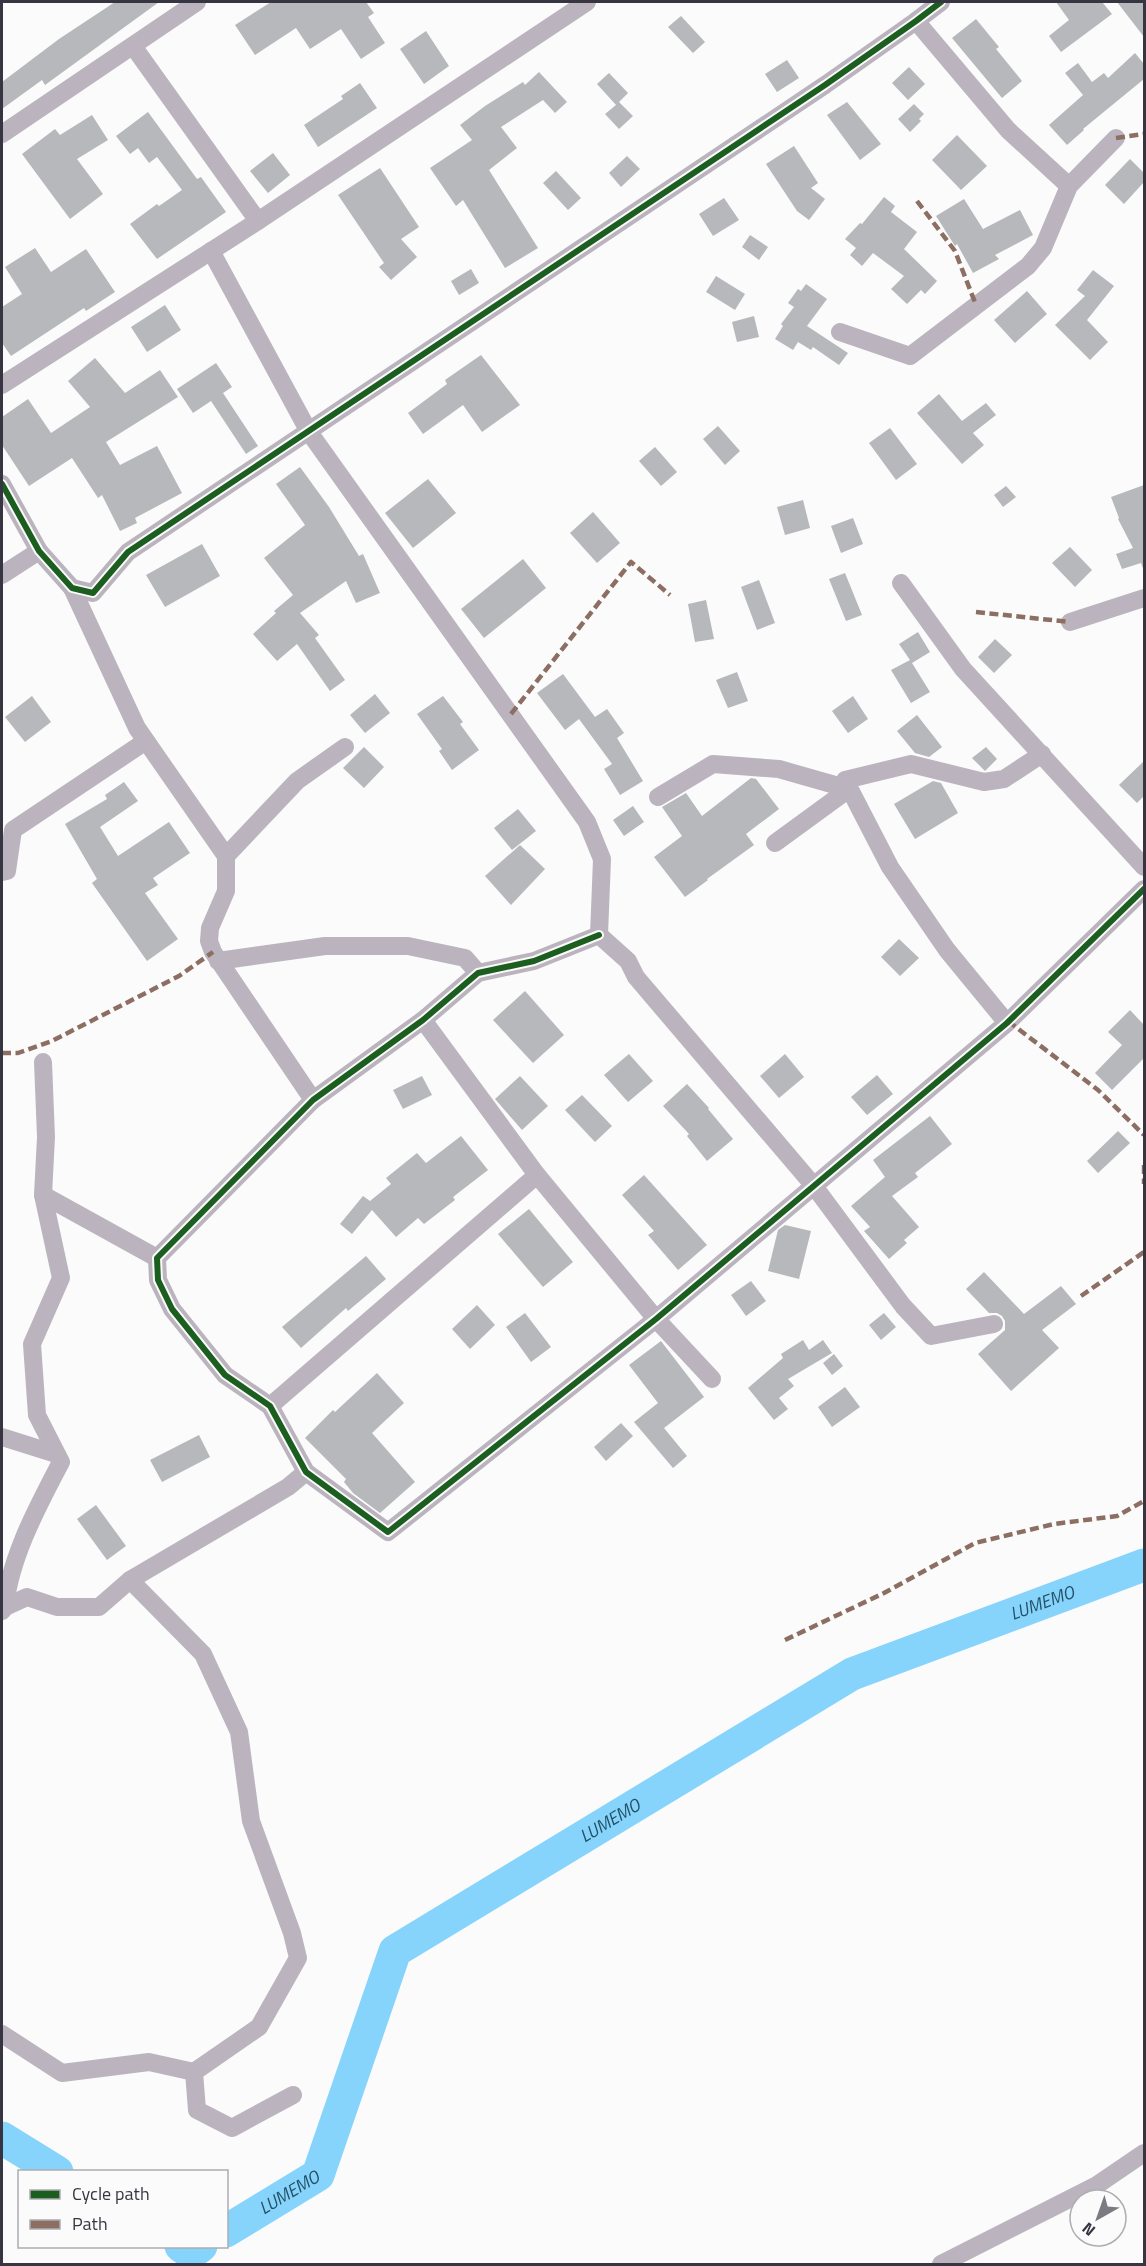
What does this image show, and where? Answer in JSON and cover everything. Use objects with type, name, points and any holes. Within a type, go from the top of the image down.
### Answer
[{"type":"street","points":[[2,134],[197,2]]},
{"type":"street","points":[[2,385],[258,221],[586,2]]},
{"type":"street","points":[[72,588],[93,593],[128,552],[815,92],[941,2]]},
{"type":"street","points":[[916,21],[1008,130],[1069,186]]},
{"type":"street","points":[[133,46],[258,221]]},
{"type":"street","points":[[840,332],[910,356],[1028,266],[1043,248],[1069,186],[1116,138]]},
{"type":"street","points":[[211,251],[309,432],[587,822],[602,859],[599,935]]},
{"type":"street","points":[[2,484],[39,551],[72,588],[137,728],[226,856],[226,891],[210,928],[209,941],[218,961],[314,1100]]},
{"type":"street","points":[[2,575],[39,551]]},
{"type":"street","points":[[901,583],[963,669],[1144,867]]},
{"type":"street","points":[[1070,622],[1144,598]]},
{"type":"street","points":[[2,872],[7,871],[13,830],[146,741]]},
{"type":"street","points":[[226,856],[297,781],[345,747]]},
{"type":"street","points":[[1007,1023],[948,950],[890,867],[845,780],[911,764],[984,782],[1004,779],[1042,754]]},
{"type":"street","points":[[658,797],[713,765],[779,769],[849,789]]},
{"type":"street","points":[[775,843],[849,789]]},
{"type":"street","points":[[599,935],[534,961],[478,973],[423,1020],[314,1100],[157,1258],[158,1280],[172,1309],[225,1375],[270,1406],[306,1472],[387,1532],[656,1319],[1007,1023],[1144,889]]},
{"type":"street","points":[[599,935],[628,961],[636,977],[814,1186],[903,1306],[931,1336],[994,1324]]},
{"type":"street","points":[[218,961],[325,946],[408,946],[465,958],[478,973]]},
{"type":"street","points":[[423,1020],[537,1176],[656,1319],[712,1379]]},
{"type":"street","points":[[3,1609],[7,1581],[42,1498],[61,1461],[37,1415],[32,1344],[61,1278],[43,1195],[46,1137],[44,1062]]},
{"type":"street","points":[[270,1406],[537,1176]]},
{"type":"street","points":[[43,1195],[157,1258]]},
{"type":"street","points":[[2,1437],[57,1454]]},
{"type":"street","points":[[3,1609],[27,1597],[57,1607],[99,1607],[130,1580],[288,1487],[306,1472]]},
{"type":"street","points":[[2,2034],[62,2073],[149,2062],[194,2072],[259,2027],[298,1958],[292,1933],[252,1821],[239,1732],[203,1654],[130,1580]]},
{"type":"street","points":[[194,2072],[197,2110],[232,2128],[293,2095]]},
{"type":"street","points":[[941,2265],[1097,2185],[1144,2153]]},
{"type":"building","points":[[115,2],[159,2],[45,85],[42,80],[2,109],[2,82],[59,39]]},
{"type":"building","points":[[271,2],[366,2],[374,13],[368,17],[385,43],[361,59],[341,29],[310,49],[296,28],[255,55],[235,25]]},
{"type":"building","points":[[1056,2],[1102,2],[1112,14],[1061,52],[1049,36],[1069,20]]},
{"type":"building","points":[[1117,2],[1144,2],[1144,37]]},
{"type":"building","points":[[681,16],[705,42],[693,53],[668,27]]},
{"type":"building","points":[[976,19],[999,47],[996,49],[1022,81],[1002,98],[952,38]]},
{"type":"building","points":[[426,31],[449,66],[424,84],[400,49]]},
{"type":"building","points":[[1135,53],[1144,64],[1144,79],[1067,145],[1049,125],[1083,95],[1065,73],[1078,63],[1092,82],[1104,73],[1108,78]]},
{"type":"building","points":[[787,60],[799,78],[777,92],[765,74]]},
{"type":"building","points":[[909,67],[925,84],[908,100],[892,83]]},
{"type":"building","points":[[539,72],[567,102],[555,113],[543,100],[501,127],[517,148],[489,170],[538,248],[505,268],[463,200],[456,206],[430,168],[472,140],[460,125],[523,82],[525,85]]},
{"type":"building","points":[[609,73],[628,93],[619,102],[633,116],[619,129],[605,114],[616,105],[597,84]]},
{"type":"building","points":[[360,83],[377,108],[318,147],[304,125],[343,99],[341,96]]},
{"type":"building","points":[[847,102],[881,144],[860,160],[827,115]]},
{"type":"building","points":[[914,104],[924,114],[919,119],[921,121],[910,132],[898,119]]},
{"type":"building","points":[[148,112],[197,179],[201,177],[226,212],[157,259],[130,224],[157,204],[159,206],[182,190],[157,157],[149,163],[138,148],[130,154],[116,136]]},
{"type":"building","points":[[92,115],[108,140],[77,159],[103,194],[70,219],[22,154],[55,129],[60,135]]},
{"type":"building","points":[[957,135],[987,166],[961,190],[932,160]]},
{"type":"building","points":[[794,146],[818,183],[811,188],[825,199],[809,220],[797,211],[766,164]]},
{"type":"building","points":[[273,153],[290,175],[268,193],[250,171]]},
{"type":"building","points":[[627,156],[640,169],[621,187],[609,173]]},
{"type":"building","points":[[1130,159],[1144,173],[1144,182],[1124,204],[1105,185]]},
{"type":"building","points":[[380,168],[419,227],[401,239],[417,257],[391,280],[379,267],[384,263],[338,195]]},
{"type":"building","points":[[556,171],[581,198],[568,210],[543,183]]},
{"type":"building","points":[[884,197],[895,206],[891,212],[917,232],[904,249],[937,281],[925,294],[921,290],[907,304],[891,289],[904,276],[873,253],[862,266],[850,255],[856,248],[845,239],[860,223],[862,224]]},
{"type":"building","points":[[724,198],[739,220],[713,236],[699,214]]},
{"type":"building","points":[[964,199],[983,229],[1020,210],[1033,235],[995,255],[999,259],[973,273],[957,244],[955,246],[936,216]]},
{"type":"building","points":[[750,235],[768,247],[759,260],[742,247]]},
{"type":"building","points":[[35,248],[51,272],[86,249],[115,292],[86,311],[84,308],[11,356],[2,343],[2,307],[22,294],[5,267]]},
{"type":"building","points":[[471,269],[479,283],[459,295],[451,281]]},
{"type":"building","points":[[1093,270],[1114,286],[1087,320],[1108,342],[1090,360],[1055,325],[1085,296],[1077,290]]},
{"type":"building","points":[[716,276],[745,294],[735,310],[706,292]]},
{"type":"building","points":[[806,284],[827,299],[807,326],[848,353],[839,365],[813,347],[811,350],[798,342],[793,350],[775,339],[783,326],[781,324],[794,307],[788,303],[798,289],[801,291]]},
{"type":"building","points":[[1027,291],[1047,314],[1015,343],[994,320]]},
{"type":"building","points":[[165,305],[181,330],[147,352],[131,327]]},
{"type":"building","points":[[754,316],[759,337],[737,342],[732,322]]},
{"type":"building","points":[[481,355],[520,405],[482,432],[463,405],[423,434],[408,413],[447,384],[445,380]]},
{"type":"building","points":[[95,358],[125,393],[160,370],[178,397],[106,442],[120,465],[157,446],[182,493],[135,518],[137,523],[120,531],[102,495],[98,498],[72,458],[29,486],[2,445],[2,417],[28,399],[51,433],[90,407],[68,381]]},
{"type":"building","points":[[216,363],[232,387],[223,393],[258,446],[246,454],[211,401],[193,413],[177,389]]},
{"type":"building","points":[[939,394],[962,421],[986,403],[996,415],[973,433],[984,445],[962,464],[917,413]]},
{"type":"building","points":[[718,426],[740,451],[725,465],[703,439]]},
{"type":"building","points":[[890,428],[917,464],[896,480],[869,443]]},
{"type":"building","points":[[655,447],[677,472],[661,486],[639,461]]},
{"type":"building","points":[[300,467],[329,507],[359,556],[363,554],[380,593],[356,603],[346,581],[300,613],[319,635],[315,638],[345,680],[330,691],[297,644],[277,661],[253,634],[276,613],[274,611],[293,595],[264,558],[305,525],[276,484]]},
{"type":"building","points":[[428,479],[456,513],[413,548],[385,513]]},
{"type":"building","points":[[1144,485],[1144,571],[1141,563],[1122,569],[1116,554],[1133,548],[1118,519],[1111,497]]},
{"type":"building","points":[[1006,486],[1016,497],[1003,507],[994,495]]},
{"type":"building","points":[[803,500],[810,528],[785,535],[777,507]]},
{"type":"building","points":[[593,512],[620,543],[597,563],[570,533]]},
{"type":"building","points":[[853,518],[863,544],[841,553],[831,526]]},
{"type":"building","points":[[202,544],[220,576],[165,607],[146,575]]},
{"type":"building","points":[[1070,547],[1092,570],[1075,587],[1052,563]]},
{"type":"building","points":[[523,559],[546,588],[484,638],[461,609]]},
{"type":"building","points":[[845,573],[862,615],[846,621],[829,579]]},
{"type":"building","points":[[759,580],[775,623],[757,630],[741,587]]},
{"type":"building","points":[[706,600],[714,639],[695,642],[688,604]]},
{"type":"building","points":[[918,632],[930,652],[912,663],[930,692],[911,703],[891,670],[910,660],[899,644]]},
{"type":"building","points":[[995,639],[1012,655],[994,673],[978,657]]},
{"type":"building","points":[[737,672],[748,701],[728,708],[716,680]]},
{"type":"building","points":[[563,674],[595,717],[607,709],[624,733],[617,738],[643,781],[620,795],[604,769],[612,764],[579,719],[565,730],[537,693]]},
{"type":"building","points":[[375,694],[390,713],[365,733],[350,715]]},
{"type":"building","points":[[32,696],[51,722],[25,742],[5,717]]},
{"type":"building","points":[[443,696],[463,722],[460,724],[479,750],[452,770],[439,751],[442,749],[417,714]]},
{"type":"building","points":[[853,696],[868,719],[848,733],[832,711]]},
{"type":"building","points":[[917,715],[942,747],[929,757],[915,753],[897,731]]},
{"type":"building","points":[[364,747],[384,767],[364,788],[343,768]]},
{"type":"building","points":[[986,747],[997,759],[985,771],[972,758]]},
{"type":"building","points":[[1144,761],[1144,796],[1137,803],[1119,785]]},
{"type":"building","points":[[751,778],[756,779],[779,809],[746,834],[754,845],[685,897],[654,857],[682,836],[662,807],[686,793],[702,816]]},
{"type":"building","points":[[933,781],[941,783],[958,813],[915,839],[894,804]]},
{"type":"building","points":[[124,782],[138,801],[100,827],[118,856],[169,822],[190,853],[153,878],[158,885],[145,893],[178,939],[147,961],[92,883],[97,879],[65,824],[107,799],[105,795]]},
{"type":"building","points":[[633,806],[644,822],[624,836],[613,820]]},
{"type":"building","points":[[518,809],[536,831],[512,850],[494,828]]},
{"type":"building","points":[[520,845],[545,869],[511,905],[485,876]]},
{"type":"building","points":[[899,939],[919,958],[900,976],[881,957]]},
{"type":"building","points":[[525,991],[564,1035],[533,1063],[493,1020]]},
{"type":"building","points":[[1130,1010],[1144,1025],[1144,1058],[1112,1090],[1095,1073],[1122,1045],[1108,1032]]},
{"type":"building","points":[[629,1054],[653,1081],[628,1102],[604,1075]]},
{"type":"building","points":[[785,1054],[804,1077],[779,1098],[760,1076]]},
{"type":"building","points":[[877,1075],[893,1094],[867,1115],[851,1097]]},
{"type":"building","points":[[422,1076],[432,1095],[403,1109],[393,1090]]},
{"type":"building","points":[[520,1076],[548,1106],[522,1130],[495,1099]]},
{"type":"building","points":[[687,1084],[733,1139],[707,1161],[687,1136],[689,1134],[663,1106]]},
{"type":"building","points":[[582,1095],[612,1126],[595,1142],[565,1110]]},
{"type":"building","points":[[930,1116],[952,1144],[915,1173],[918,1177],[892,1196],[919,1227],[904,1240],[907,1243],[889,1259],[864,1231],[870,1227],[851,1206],[885,1177],[873,1160]]},
{"type":"building","points":[[1118,1131],[1130,1143],[1098,1173],[1087,1161]]},
{"type":"building","points":[[461,1136],[488,1170],[453,1197],[455,1200],[424,1224],[418,1218],[396,1237],[372,1210],[352,1234],[340,1224],[363,1196],[370,1201],[391,1184],[386,1178],[417,1153],[426,1163]]},
{"type":"building","points":[[644,1175],[707,1245],[678,1270],[648,1235],[654,1231],[622,1195]]},
{"type":"building","points":[[529,1209],[573,1262],[543,1287],[498,1234]]},
{"type":"building","points":[[785,1225],[811,1231],[799,1279],[768,1271],[778,1230]]},
{"type":"building","points":[[366,1256],[386,1279],[348,1311],[346,1308],[301,1348],[282,1327]]},
{"type":"building","points":[[984,1272],[1024,1314],[1061,1286],[1076,1304],[1042,1330],[1059,1348],[1011,1391],[978,1354],[1005,1330],[1005,1321],[1002,1316],[989,1313],[966,1289]]},
{"type":"building","points":[[751,1281],[766,1301],[746,1316],[731,1295]]},
{"type":"building","points":[[477,1305],[495,1325],[470,1349],[452,1329]]},
{"type":"building","points":[[525,1313],[551,1347],[531,1362],[506,1327]]},
{"type":"building","points":[[884,1313],[896,1327],[881,1340],[869,1325]]},
{"type":"building","points":[[803,1340],[809,1350],[823,1340],[832,1353],[788,1379],[794,1386],[779,1398],[788,1409],[774,1420],[748,1388],[783,1358],[781,1354]]},
{"type":"building","points":[[661,1341],[704,1397],[664,1428],[687,1456],[673,1468],[634,1422],[658,1403],[629,1365]]},
{"type":"building","points":[[834,1354],[843,1366],[832,1375],[823,1363]]},
{"type":"building","points":[[377,1373],[404,1403],[372,1433],[415,1482],[380,1513],[353,1493],[344,1482],[346,1479],[305,1438],[333,1410],[335,1412]]},
{"type":"building","points":[[845,1387],[860,1407],[832,1427],[818,1407]]},
{"type":"building","points":[[621,1423],[633,1436],[606,1461],[594,1447]]},
{"type":"building","points":[[199,1435],[210,1457],[162,1482],[150,1460]]},
{"type":"building","points":[[96,1505],[126,1546],[107,1560],[77,1519]]},
{"type":"waterway","name":"LUMEMO","points":[[228,2230],[318,2175],[395,1951],[852,1674],[1144,1565]]},
{"type":"waterway","name":"LUMEMO","points":[[2,2138],[54,2170]]},
{"type":"waterway","name":"LUMEMO","points":[[184,2248],[191,2253],[198,2248]]},
{"type":"marked path","points":[[1116,138],[1144,134]]},
{"type":"marked path","points":[[917,201],[955,251],[976,305]]},
{"type":"marked path","points":[[511,714],[631,562],[670,595]]},
{"type":"marked path","points":[[976,612],[1070,622]]},
{"type":"marked path","points":[[2,1053],[18,1053],[52,1041],[179,976],[213,952]]},
{"type":"marked path","points":[[1008,1021],[1098,1090],[1144,1135]]},
{"type":"marked path","points":[[1144,1165],[1144,1184]]},
{"type":"marked path","points":[[1081,1296],[1144,1252]]},
{"type":"marked path","points":[[785,1640],[884,1593],[975,1543],[1054,1524],[1117,1516],[1144,1501]]},
{"type":"cycle path","points":[[2,484],[39,551],[72,588],[93,593],[128,552],[825,85],[941,2]]},
{"type":"cycle path","points":[[599,935],[534,961],[478,973],[423,1020],[313,1100],[157,1258],[158,1280],[172,1309],[225,1375],[270,1406],[306,1472],[388,1532],[656,1319],[1007,1023],[1144,889]]}]
